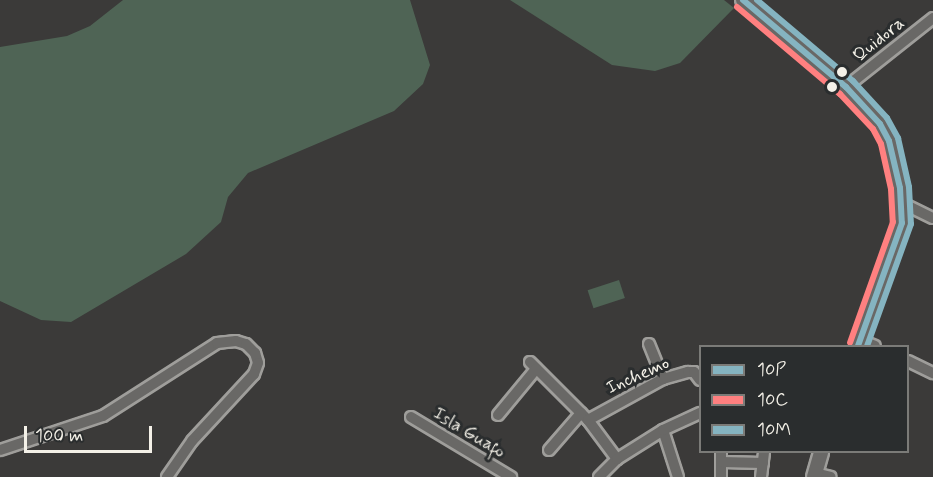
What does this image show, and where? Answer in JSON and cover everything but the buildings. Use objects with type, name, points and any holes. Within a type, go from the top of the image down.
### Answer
[{"type":"main road","points":[[743,0],[846,87],[885,131],[902,203],[896,242],[859,343]]},
{"type":"main road","points":[[814,475],[821,453]]},
{"type":"street","name":"Quidora","points":[[846,87],[933,18]]},
{"type":"street","points":[[902,203],[933,218]]},
{"type":"street","points":[[0,450],[103,416],[217,343],[236,341],[246,344],[255,352],[258,363],[254,374],[192,441],[167,477]]},
{"type":"street","points":[[649,344],[663,379]]},
{"type":"street","points":[[909,361],[933,373]]},
{"type":"street","points":[[498,415],[533,366],[584,416],[617,459]]},
{"type":"street","name":"Inchemo","points":[[549,450],[584,416],[663,379],[694,372],[699,380]]},
{"type":"street","points":[[599,477],[617,459],[663,430],[699,413]]},
{"type":"street","name":"Isla Guafo","points":[[411,417],[511,477]]},
{"type":"street","points":[[663,430],[678,477]]},
{"type":"street","points":[[761,477],[764,453]]},
{"type":"street","points":[[721,477],[721,457],[763,463]]},
{"type":"street","points":[[814,475],[831,477]]},
{"type":"green space","points":[[123,0],[410,0],[430,65],[423,84],[394,111],[248,173],[228,197],[221,222],[186,254],[71,322],[41,320],[0,301],[0,47],[67,36],[90,26]]},
{"type":"green space","points":[[510,0],[724,0],[734,8],[680,63],[655,71],[612,65]]},
{"type":"green space","points":[[619,280],[625,298],[593,308],[588,290]]},
{"type":"transit line","name":"10P","points":[[743,0],[846,87],[880,124],[889,141],[900,188],[902,223],[858,345]]},
{"type":"transit line","name":"10M","points":[[757,0],[853,81],[887,118],[898,138],[909,187],[911,224],[867,345]]},
{"type":"transit line","name":"10C","points":[[737,7],[840,94],[873,129],[881,144],[891,189],[893,222],[850,343]]}]
